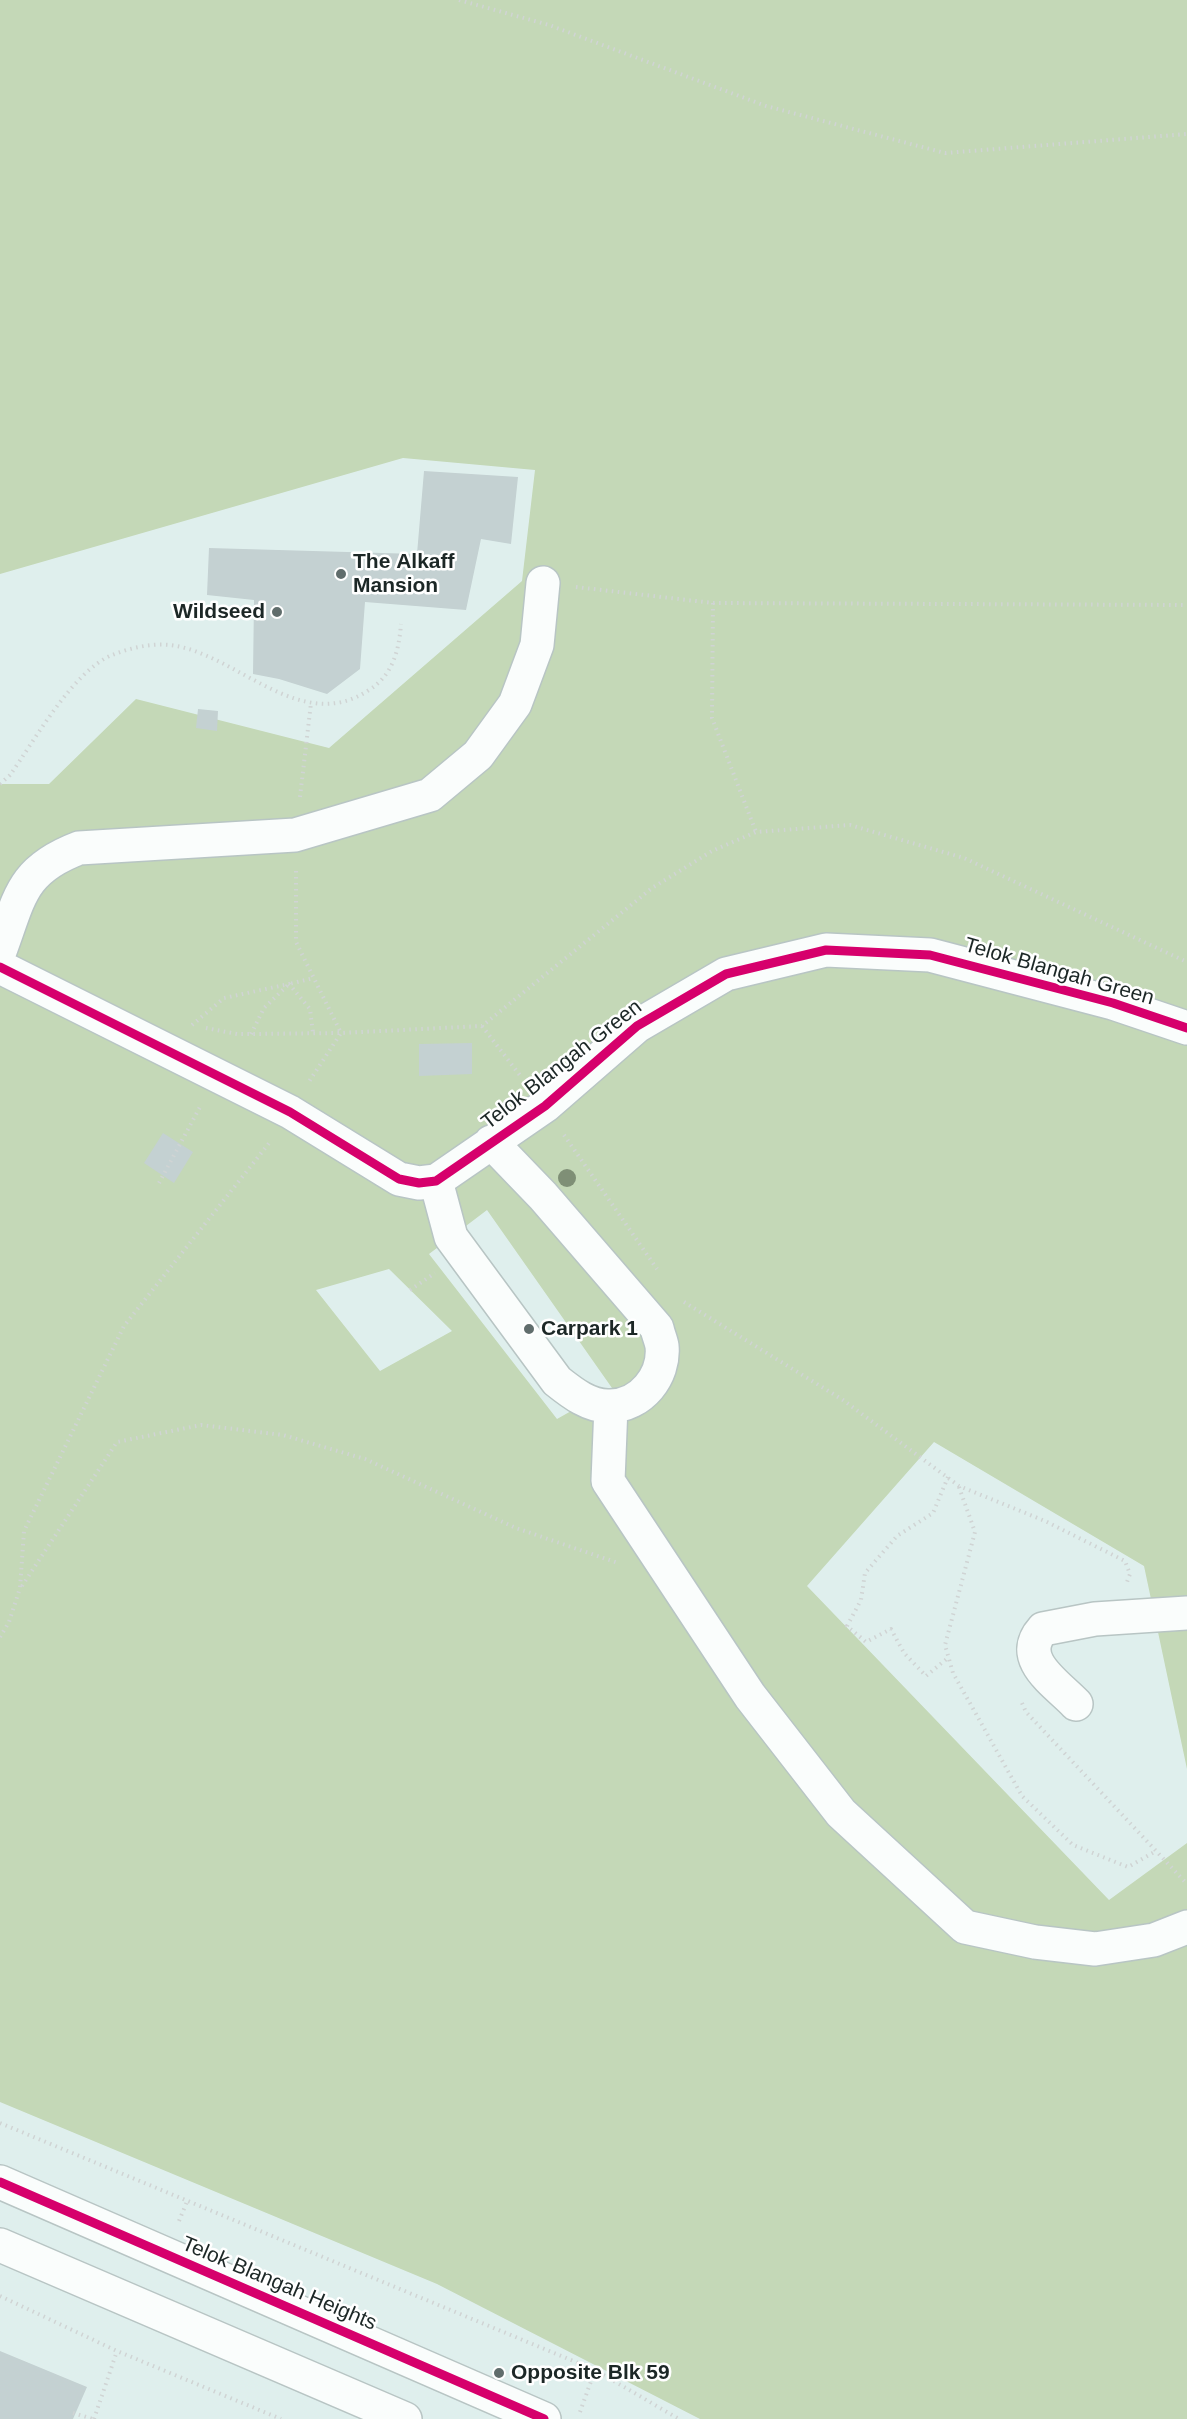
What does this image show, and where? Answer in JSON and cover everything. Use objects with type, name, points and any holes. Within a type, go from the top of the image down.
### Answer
[{"type":"street","points":[[0,951],[22,890],[37,871],[57,857],[80,848],[296,835],[429,795],[478,755],[515,704],[537,645],[543,583]]},
{"type":"street","name":"Telok Blangah Green","points":[[436,1181],[544,1106],[637,1026],[726,974],[826,950],[930,954],[1113,1003],[1187,1028]]},
{"type":"street","points":[[0,967],[290,1112],[399,1179],[418,1183],[436,1181],[451,1237],[557,1381],[576,1396],[595,1404],[611,1406],[628,1403],[644,1394],[655,1380],[662,1363],[662,1346],[657,1328],[543,1196],[491,1142]]},
{"type":"street","points":[[611,1406],[608,1481],[750,1696],[841,1813],[965,1927],[1035,1942],[1095,1949],[1154,1940],[1187,1927]]},
{"type":"street","points":[[1076,1704],[1036,1663],[1032,1648],[1043,1629],[1095,1619],[1187,1613]]},
{"type":"street","name":"Telok Blangah Heights","points":[[0,2182],[544,2419]]},
{"type":"street","points":[[0,2245],[405,2419]]},
{"type":"path","points":[[459,0],[549,25],[766,106],[945,153],[1187,134]]},
{"type":"path","points":[[543,583],[714,603],[1187,605]]},
{"type":"path","points":[[714,603],[712,718],[756,832]]},
{"type":"path","points":[[0,784],[10,775],[66,696],[86,672],[111,655],[140,646],[170,645],[200,653],[262,686],[311,703],[335,705],[357,699],[376,686],[391,668],[400,647],[401,624]]},
{"type":"path","points":[[314,978],[224,998],[191,1026],[237,1034],[251,1034],[341,1033],[482,1026],[652,888],[712,851],[756,832],[850,825],[964,858],[1187,962]]},
{"type":"path","points":[[296,942],[341,1033]]},
{"type":"path","points":[[289,984],[310,1009],[313,1033]]},
{"type":"path","points":[[251,1034],[264,1008],[289,984]]},
{"type":"path","points":[[482,1026],[544,1106],[664,1279]]},
{"type":"path","points":[[0,1637],[9,1622],[20,1588],[24,1531],[124,1326],[280,1128],[341,1033]]},
{"type":"path","points":[[159,1183],[200,1107]]},
{"type":"path","points":[[410,1290],[441,1269]]},
{"type":"path","points":[[677,1298],[843,1400],[959,1486],[1045,1521],[1125,1561],[1130,1574],[1125,1590]]},
{"type":"path","points":[[20,1588],[117,1442],[201,1425],[283,1435],[365,1459],[516,1528],[622,1564]]},
{"type":"path","points":[[948,1478],[933,1513],[897,1536],[865,1573],[861,1600],[847,1626],[866,1642],[891,1629],[904,1653],[926,1676],[949,1657]]},
{"type":"path","points":[[959,1486],[975,1532],[945,1645],[953,1673],[1022,1796],[1073,1845],[1128,1867],[1156,1851]]},
{"type":"path","points":[[1021,1702],[1026,1712],[1187,1884]]},
{"type":"path","points":[[0,2123],[595,2370],[679,2419]]},
{"type":"path","points":[[0,2296],[117,2351],[281,2419]]},
{"type":"path","points":[[73,2413],[94,2419],[117,2351]]},
{"type":"path","points":[[577,2419],[595,2370]]},
{"type":"green space","points":[[0,0],[1187,0],[1187,1769],[1144,1566],[934,1442],[807,1586],[1109,1900],[1187,1843],[1187,2419],[700,2419],[437,2284],[0,2102],[0,784],[49,784],[136,699],[329,748],[522,581],[535,470],[403,458],[0,574]],"holes":[[[487,1210],[612,1388],[557,1419],[429,1254]],[[389,1269],[452,1331],[380,1371],[316,1290]]]},
{"type":"building","name":"The Alkaff Mansion","points":[[424,471],[518,477],[511,544],[481,539],[466,610],[365,602],[360,669],[327,694],[279,679],[253,674],[254,600],[207,595],[209,548],[417,554]]},
{"type":"building","points":[[198,709],[218,711],[217,731],[196,728]]},
{"type":"building","points":[[472,1043],[472,1074],[419,1076],[419,1044]]},
{"type":"building","points":[[163,1133],[193,1152],[174,1183],[144,1163]]},
{"type":"building","points":[[0,2351],[87,2387],[73,2419],[0,2419]]},
{"type":"cycle path","points":[[0,967],[290,1112],[399,1179],[419,1183],[436,1181],[545,1106],[637,1026],[726,974],[826,950],[930,955],[1113,1003],[1187,1028]]},
{"type":"cycle path","points":[[0,2182],[544,2419]]},
{"type":"place","name":"The Alkaff Mansion","points":[[341,574]]},
{"type":"place","name":"Wildseed","points":[[277,612]]},
{"type":"place","name":"Carpark 1","points":[[529,1329]]},
{"type":"place","name":"Opposite Blk 59","points":[[499,2373]]}]
